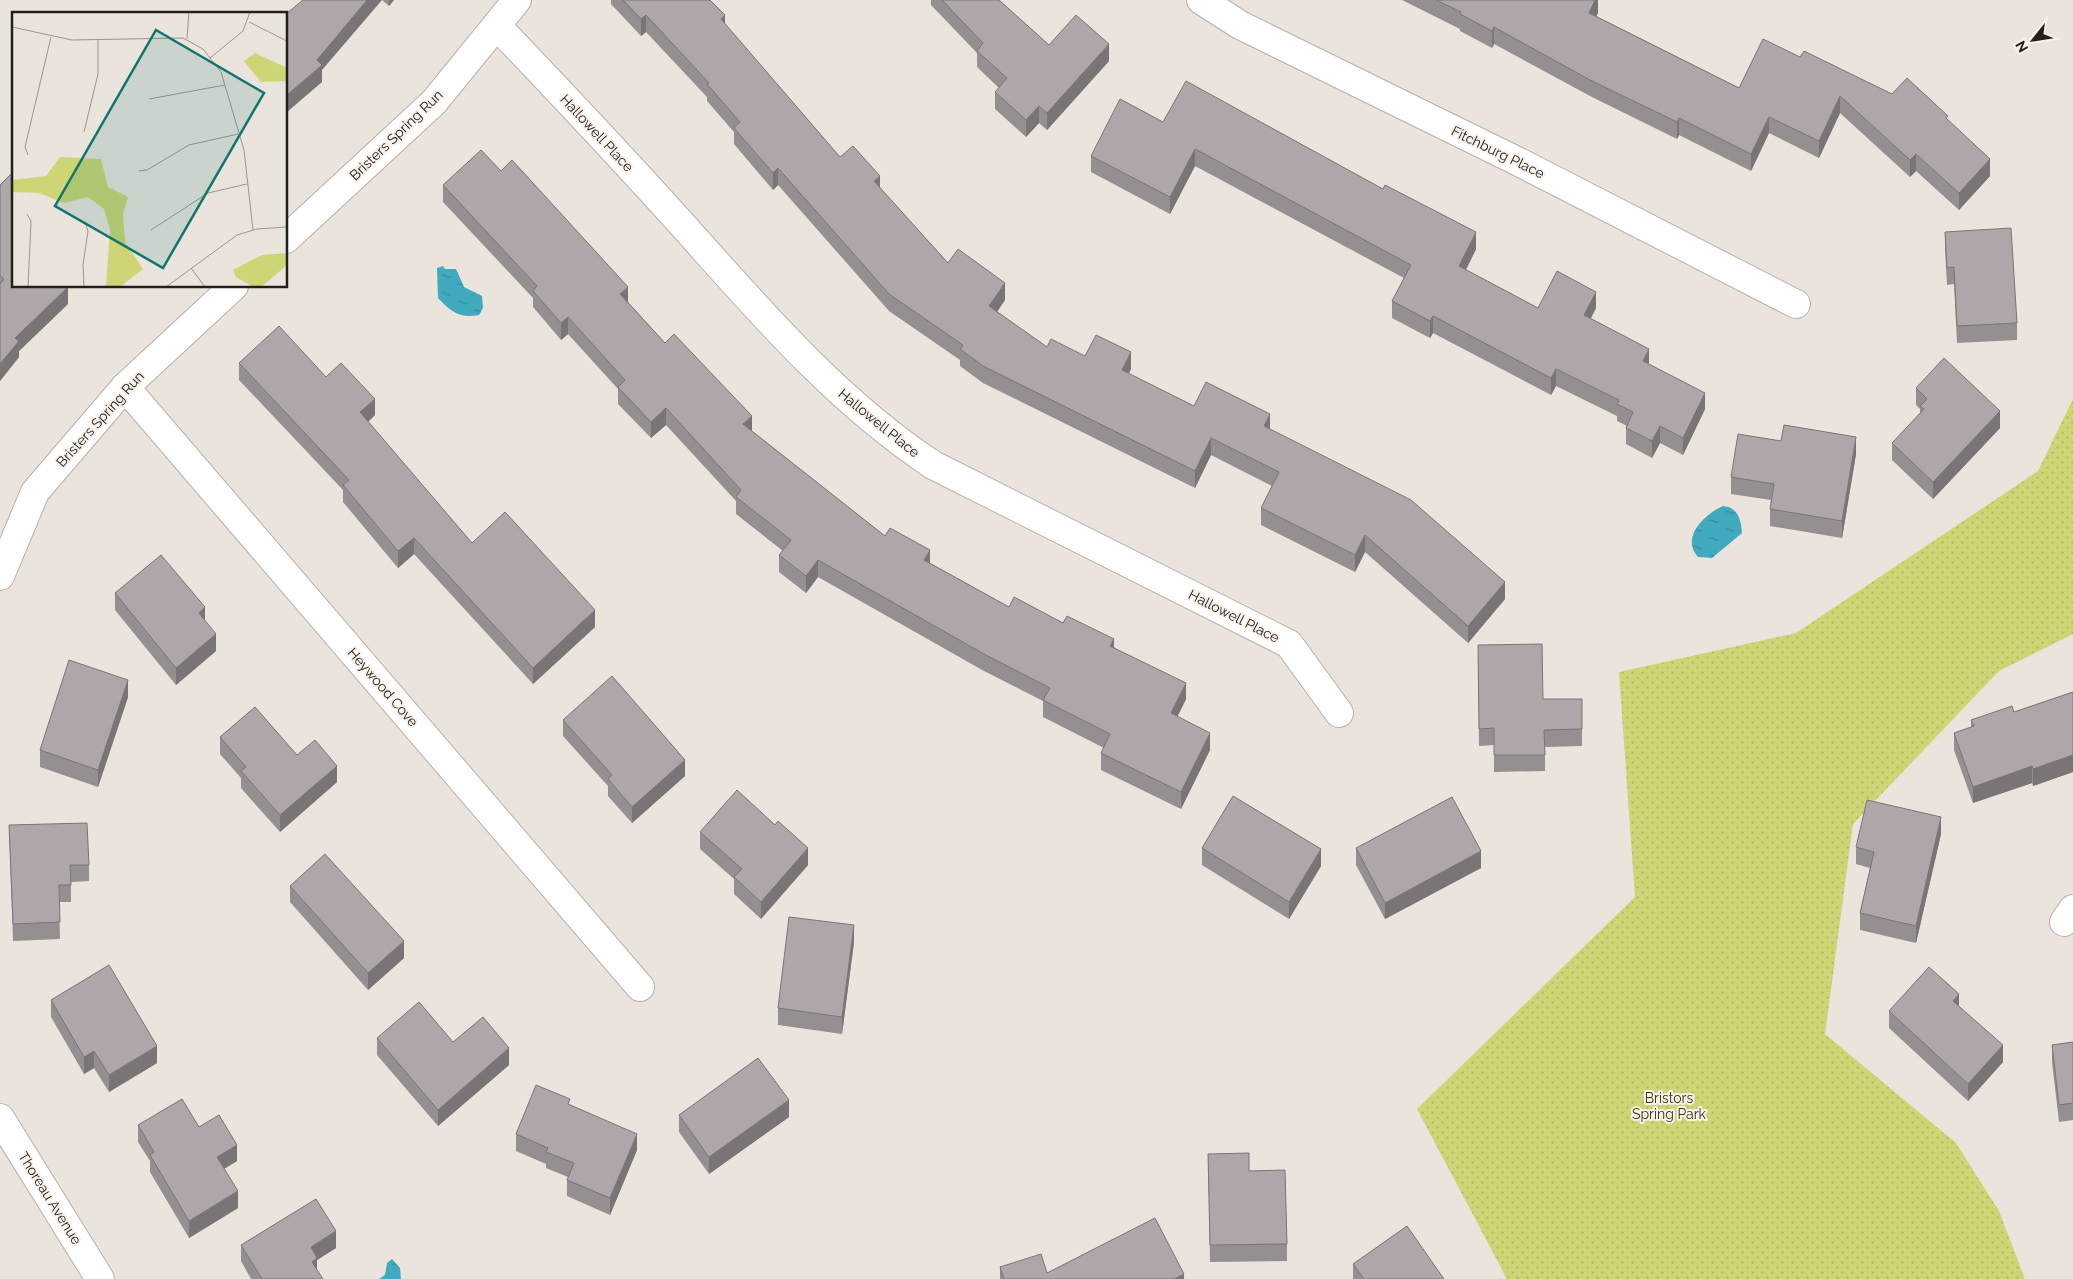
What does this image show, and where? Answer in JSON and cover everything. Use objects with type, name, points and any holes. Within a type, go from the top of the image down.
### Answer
[{"type":"street","name":"Bristers Spring Run","points":[[288,237],[434,102],[517,0]]},
{"type":"street","name":"Fitchburg Place","points":[[1201,0],[1240,25],[1518,161],[1796,304]]},
{"type":"street","name":"Hallowell Place","points":[[497,26],[787,339],[858,409],[898,442],[933,465],[1289,644],[1338,713]]},
{"type":"street","name":"Bristers Spring Run","points":[[0,576],[35,492],[126,387],[232,288]]},
{"type":"street","name":"Heywood Cove","points":[[126,387],[640,987]]},
{"type":"street","name":"Thoreau Avenue","points":[[0,1118],[100,1279]]},
{"type":"green space","name":"Bristors Spring Park","points":[[2073,399],[2073,634],[1999,671],[1853,824],[1825,1034],[1956,1143],[1999,1211],[2025,1279],[1507,1279],[1417,1109],[1635,897],[1619,672],[1796,633],[2038,471]]},
{"type":"water","points":[[443,266],[445,269],[456,269],[464,287],[482,296],[483,308],[479,315],[466,316],[456,313],[438,298],[437,268]]},
{"type":"water","points":[[1723,506],[1732,509],[1738,515],[1742,533],[1712,558],[1698,557],[1693,549],[1693,534],[1702,520]]},
{"type":"water","points":[[392,1259],[400,1268],[401,1279],[379,1279],[385,1275],[387,1263]]},
{"type":"building","points":[[303,0],[367,0],[317,60],[322,65],[288,94],[288,12]]},
{"type":"building","points":[[623,0],[710,0],[725,15],[721,19],[840,157],[853,146],[880,176],[874,181],[948,263],[958,249],[1005,283],[989,306],[1047,347],[1051,339],[1085,356],[1096,335],[1131,352],[1122,370],[1194,406],[1206,382],[1270,414],[1264,426],[1411,500],[1505,582],[1468,626],[1365,535],[1355,555],[1261,508],[1279,472],[1211,438],[1195,471],[983,366],[960,349],[963,345],[889,294],[778,168],[773,173],[734,128],[740,122],[707,84],[709,83],[646,15],[641,19]]},
{"type":"building","points":[[942,0],[999,0],[1049,45],[1076,15],[1109,44],[1047,113],[1039,106],[1026,120],[995,92],[1007,78],[977,51],[983,43]]},
{"type":"building","points":[[1436,0],[1595,0],[1589,13],[1739,88],[1763,39],[1800,57],[1804,51],[1892,94],[1907,78],[1990,159],[1959,193],[1916,154],[1910,160],[1840,96],[1819,141],[1769,117],[1751,154],[1679,118],[1677,122],[1590,80],[1494,27],[1492,31],[1460,14],[1461,12]]},
{"type":"building","points":[[1186,81],[1383,189],[1385,185],[1476,232],[1459,266],[1538,308],[1557,271],[1596,292],[1584,315],[1649,349],[1643,361],[1705,393],[1683,438],[1660,426],[1652,441],[1626,428],[1633,412],[1617,404],[1619,400],[1556,369],[1551,378],[1433,316],[1430,321],[1392,301],[1411,265],[1195,149],[1170,197],[1091,156],[1120,99],[1163,122]]},
{"type":"building","points":[[481,150],[501,171],[512,160],[628,287],[620,294],[665,343],[674,334],[752,416],[743,424],[885,536],[890,528],[930,550],[924,560],[1009,607],[1014,597],[1063,623],[1067,616],[1114,639],[1110,646],[1186,683],[1171,713],[1210,733],[1181,792],[1101,753],[1110,734],[1043,700],[1050,688],[984,654],[818,560],[806,576],[779,555],[791,540],[736,497],[741,490],[666,408],[651,422],[618,387],[625,380],[568,317],[561,323],[533,291],[537,286],[443,185]]},
{"type":"building","points":[[12,173],[12,288],[67,288],[15,338],[19,341],[0,364],[0,284],[4,279],[0,275],[0,185]]},
{"type":"building","points":[[2011,228],[2017,323],[1957,326],[1954,267],[1947,268],[1945,232]]},
{"type":"building","points":[[279,326],[326,377],[341,363],[375,399],[360,412],[472,543],[505,512],[595,610],[533,668],[414,538],[398,551],[343,485],[349,480],[239,363]]},
{"type":"building","points":[[1944,358],[2000,411],[1933,482],[1892,443],[1924,409],[1920,406],[1927,399],[1916,388]]},
{"type":"building","points":[[1784,425],[1856,437],[1842,521],[1770,509],[1774,484],[1731,477],[1738,434],[1781,441]]},
{"type":"building","points":[[161,555],[205,607],[199,613],[216,634],[176,668],[115,593]]},
{"type":"building","points":[[1542,644],[1543,699],[1582,699],[1582,729],[1544,730],[1545,755],[1494,755],[1494,728],[1479,729],[1478,645]]},
{"type":"building","points":[[69,660],[128,680],[98,770],[40,750]]},
{"type":"building","points":[[612,676],[685,760],[632,807],[608,779],[612,775],[563,720]]},
{"type":"building","points":[[2073,692],[2073,755],[2033,769],[2032,766],[1973,787],[1954,733],[1974,726],[1971,720],[2012,706],[2014,712]]},
{"type":"building","points":[[255,707],[297,755],[315,740],[337,766],[280,815],[241,771],[246,767],[220,737]]},
{"type":"building","points":[[737,790],[775,825],[778,821],[808,848],[761,902],[734,877],[742,869],[700,832]]},
{"type":"building","points":[[1233,796],[1321,849],[1289,902],[1202,848]]},
{"type":"building","points":[[1452,797],[1481,851],[1385,903],[1356,848]]},
{"type":"building","points":[[1867,800],[1941,817],[1916,926],[1860,913],[1874,852],[1856,847]]},
{"type":"building","points":[[87,823],[89,865],[70,865],[71,885],[59,885],[60,922],[13,924],[9,825]]},
{"type":"building","points":[[325,854],[404,941],[368,973],[290,886]]},
{"type":"building","points":[[789,917],[854,925],[842,1017],[778,1008]]},
{"type":"building","points":[[109,965],[157,1046],[109,1075],[94,1051],[84,1057],[51,1000]]},
{"type":"building","points":[[1929,967],[1959,994],[1953,1001],[2003,1045],[1968,1084],[1889,1011]]},
{"type":"building","points":[[419,1002],[453,1042],[483,1017],[509,1048],[438,1110],[377,1038]]},
{"type":"building","points":[[2073,1042],[2073,1103],[2059,1105],[2052,1045]]},
{"type":"building","points":[[758,1058],[789,1100],[709,1157],[679,1115]]},
{"type":"building","points":[[536,1085],[570,1099],[568,1104],[637,1134],[610,1198],[567,1180],[574,1163],[546,1152],[548,1148],[516,1134]]},
{"type":"building","points":[[182,1099],[199,1127],[219,1115],[237,1145],[217,1157],[238,1191],[189,1221],[150,1155],[154,1152],[138,1125]]},
{"type":"building","points":[[1249,1153],[1249,1171],[1285,1170],[1287,1244],[1210,1245],[1208,1154]]},
{"type":"building","points":[[316,1199],[336,1231],[311,1247],[317,1258],[312,1262],[323,1279],[262,1279],[241,1245]]},
{"type":"building","points":[[1155,1218],[1184,1274],[1174,1279],[1004,1279],[1000,1267],[1041,1254],[1047,1273]]},
{"type":"building","points":[[1407,1226],[1444,1279],[1364,1279],[1353,1264]]}]
